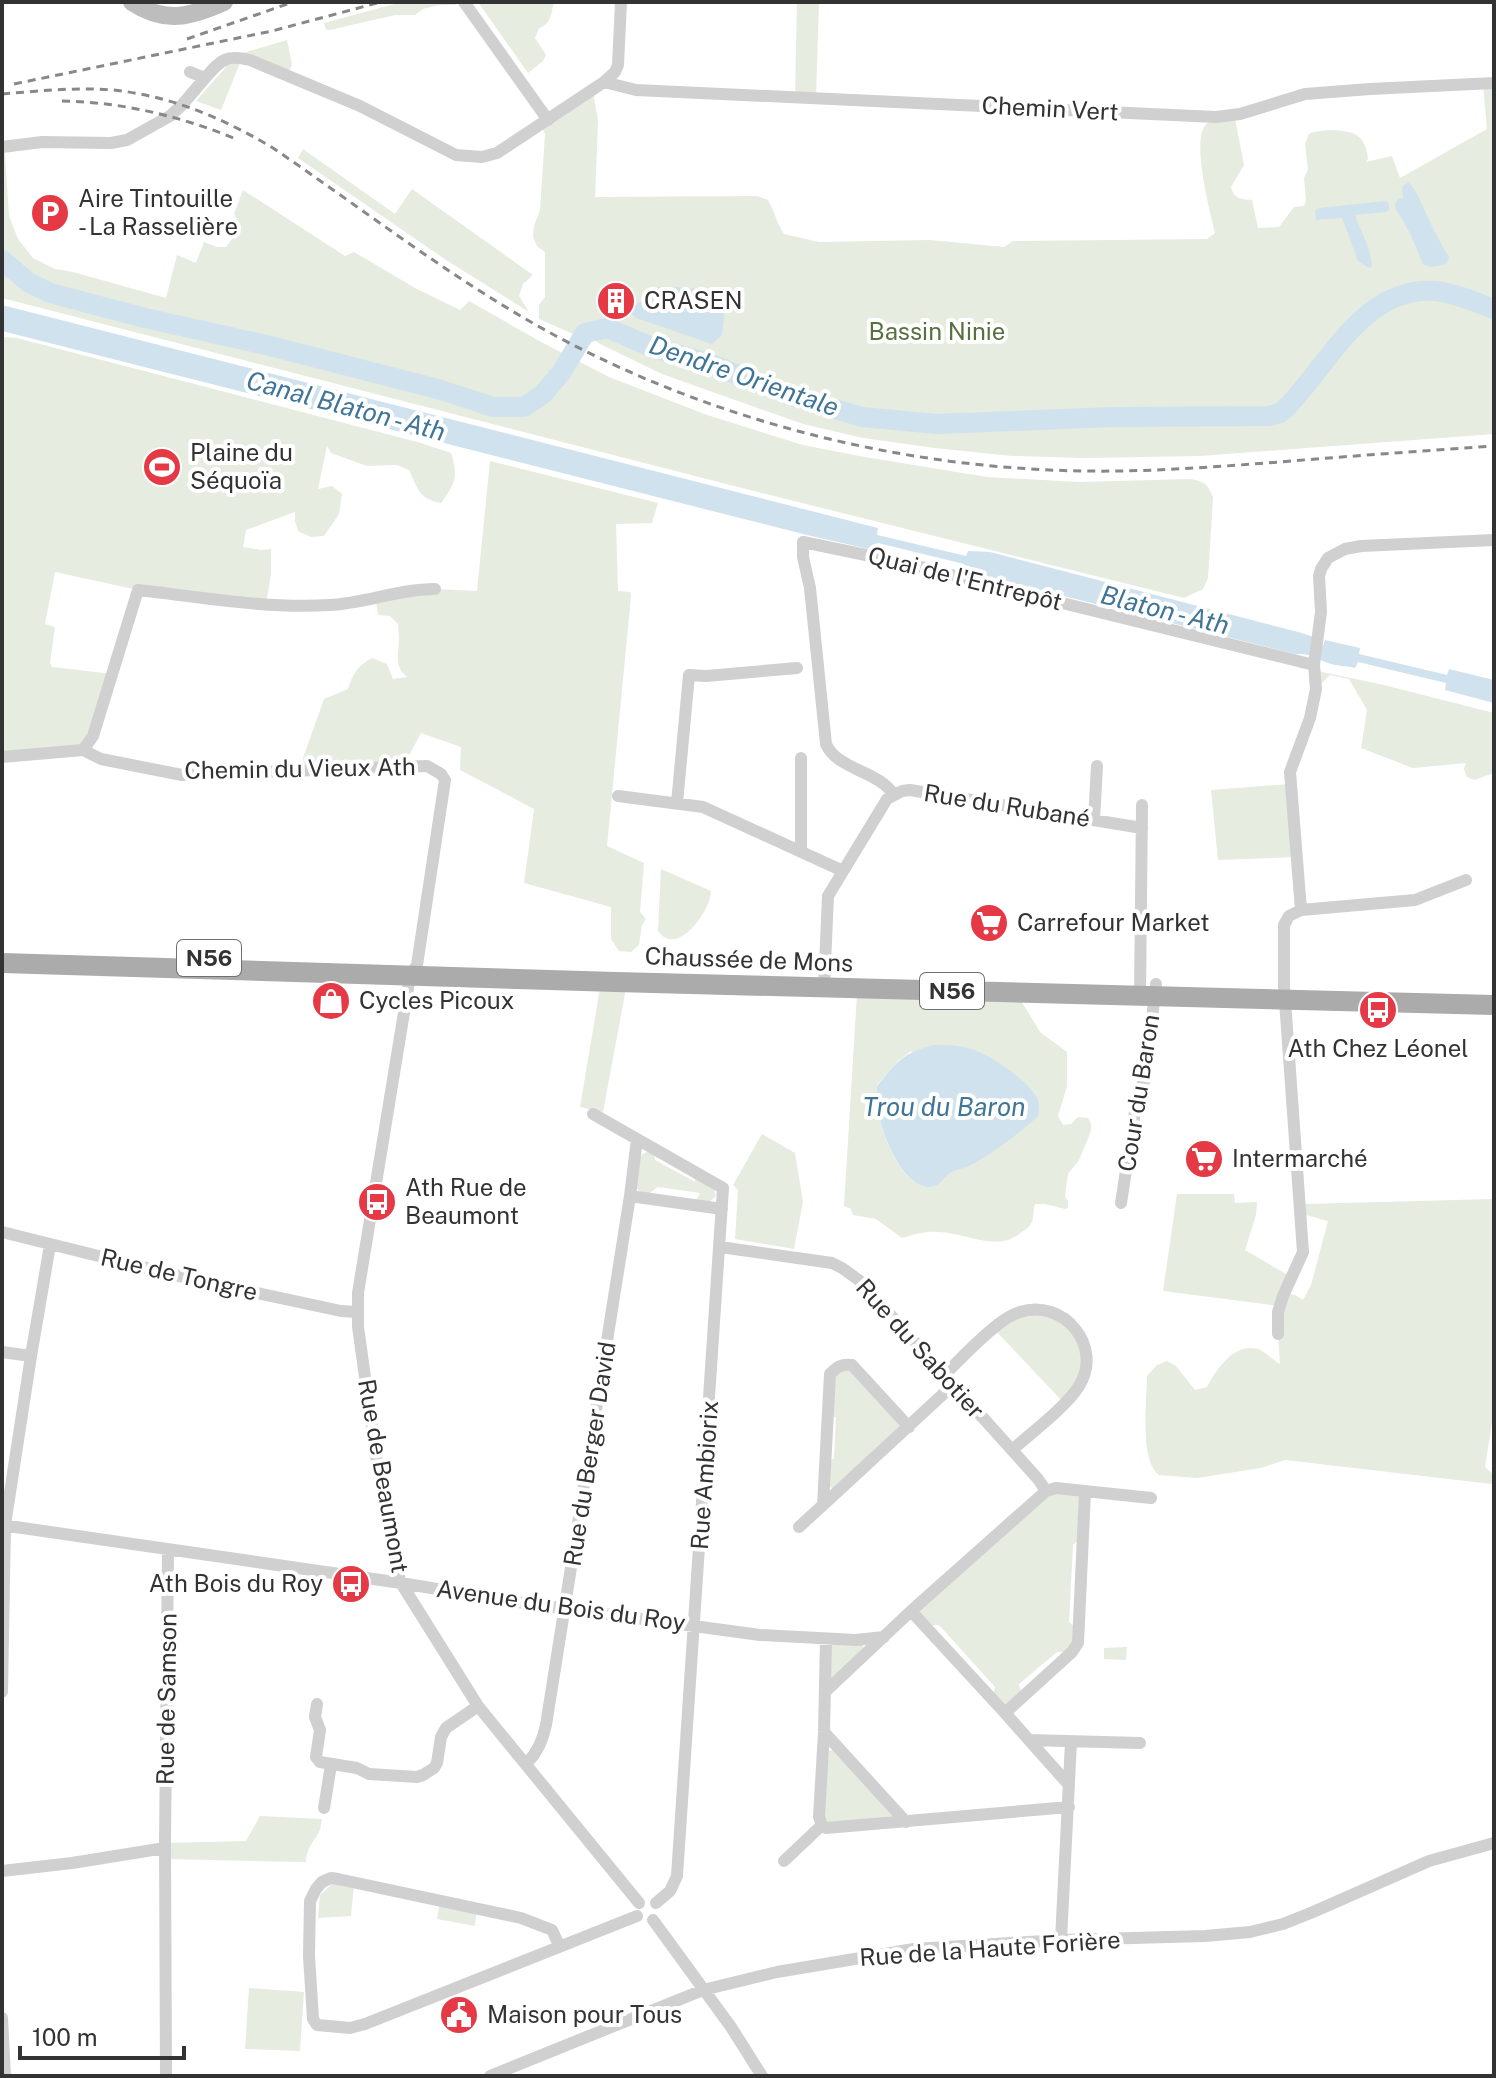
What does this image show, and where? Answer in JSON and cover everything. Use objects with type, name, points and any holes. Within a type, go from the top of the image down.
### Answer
[{"type":"main road","name":"Chaussée de Mons","points":[[2,953],[414,970]]},
{"type":"main road","name":"Chaussée de Mons","points":[[2,963],[414,970],[1285,993],[1494,995]]},
{"type":"main road","name":"Chaussée de Mons","points":[[1285,993],[1494,1005]]},
{"type":"street","points":[[132,2],[163,17],[195,13],[224,2]]},
{"type":"street","points":[[464,2],[548,120]]},
{"type":"street","points":[[2,147],[127,140],[170,116],[219,62],[232,57],[250,60],[360,106],[456,155],[482,157],[497,153],[615,72],[621,2]]},
{"type":"street","points":[[190,72],[205,78]]},
{"type":"street","name":"Chemin Vert","points":[[604,82],[636,90],[1216,117],[1240,114],[1305,94],[1494,83]]},
{"type":"street","points":[[1301,910],[1290,772],[1316,689],[1321,612],[1319,576],[1324,563],[1334,554],[1361,546],[1494,540]]},
{"type":"street","name":"Quai de l'Entrepôt","points":[[894,795],[888,785],[831,755],[826,744],[803,542],[1316,655]]},
{"type":"street","points":[[83,750],[93,736],[138,590],[260,605],[330,605],[403,591],[435,589]]},
{"type":"street","points":[[677,803],[689,675],[797,668]]},
{"type":"street","name":"Chemin du Vieux Ath","points":[[2,757],[83,750],[101,759],[182,775],[416,766],[435,769],[445,780],[414,970]]},
{"type":"street","points":[[801,758],[801,850]]},
{"type":"street","points":[[1094,820],[1097,766]]},
{"type":"street","name":"Rue du Rubané","points":[[824,981],[828,896],[887,799],[894,795],[910,790],[1142,828]]},
{"type":"street","points":[[618,796],[703,807],[843,871]]},
{"type":"street","points":[[1142,805],[1148,990]]},
{"type":"street","points":[[1278,1334],[1278,1312],[1303,1252],[1285,993],[1284,925],[1289,916],[1301,910],[1415,900],[1466,880]]},
{"type":"street","name":"Rue de Beaumont","points":[[414,970],[358,1293],[358,1327],[392,1555],[401,1583],[478,1706],[527,1763],[638,1909]]},
{"type":"street","name":"Cour du Baron","points":[[1121,1203],[1138,1092],[1145,1080],[1148,990]]},
{"type":"street","points":[[593,1114],[723,1188],[722,1209],[630,1196]]},
{"type":"street","name":"Rue du Berger David","points":[[527,1763],[543,1740],[637,1139]]},
{"type":"street","name":"Rue Ambiorix","points":[[656,1903],[670,1891],[677,1876],[722,1209]]},
{"type":"street","name":"Rue de Tongre","points":[[2,1232],[202,1282],[358,1312]]},
{"type":"street","points":[[2,1692],[4,1525],[50,1245]]},
{"type":"street","name":"Rue du Sabotier","points":[[720,1247],[832,1263],[860,1281],[1046,1491]]},
{"type":"street","points":[[799,1527],[909,1427],[1002,1322],[1021,1311],[1048,1311],[1062,1316],[1079,1333],[1085,1346],[1086,1368],[1083,1379],[1072,1395],[1012,1450]]},
{"type":"street","points":[[2,1352],[31,1356]]},
{"type":"street","points":[[823,1505],[830,1374],[836,1367],[852,1365],[909,1427]]},
{"type":"street","points":[[825,1692],[1046,1491],[1056,1488],[1151,1498]]},
{"type":"street","points":[[1005,1713],[1078,1643],[1085,1492]]},
{"type":"street","name":"Avenue du Bois du Roy","points":[[4,1525],[760,1635],[856,1640],[884,1637]]},
{"type":"street","name":"Rue de Samson","points":[[166,2076],[168,1550]]},
{"type":"street","points":[[911,1611],[1069,1785]]},
{"type":"street","points":[[826,1639],[819,1817],[822,1825],[831,1829],[1069,1807]]},
{"type":"street","points":[[317,1704],[315,1717],[320,1730],[316,1757],[320,1762],[357,1768],[369,1774],[417,1777],[437,1763],[441,1737],[446,1728],[478,1706]]},
{"type":"street","points":[[824,1732],[906,1822]]},
{"type":"street","points":[[1029,1740],[1140,1743]]},
{"type":"street","points":[[1061,1940],[1071,1742]]},
{"type":"street","points":[[324,1808],[331,1765]]},
{"type":"street","points":[[784,1861],[822,1825]]},
{"type":"street","name":"Rue de la Haute Forière","points":[[490,2076],[703,1990],[777,1972],[903,1951],[1250,1932],[1283,1924],[1429,1861],[1494,1843]]},
{"type":"street","points":[[2,1871],[165,1848]]},
{"type":"street","points":[[559,1945],[552,1930],[521,1918],[326,1879],[310,1901],[311,2013],[317,2025],[350,2028],[365,2024],[559,1945],[638,1909],[647,1899],[656,1903],[659,1911],[653,1920],[644,1921],[638,1909]]},
{"type":"street","points":[[653,1920],[731,2027],[762,2076]]},
{"type":"street","points":[[2,2018],[5,2076]]},
{"type":"green space","points":[[402,2],[454,2],[456,5],[439,5],[423,9],[415,15],[395,15],[326,30],[324,23]]},
{"type":"green space","points":[[478,2],[554,2],[548,21],[539,28],[535,38],[546,55],[543,61],[528,73]]},
{"type":"green space","points":[[797,2],[819,2],[816,98],[795,97]]},
{"type":"green space","points":[[287,40],[292,64],[288,75],[242,58],[221,110],[196,101],[226,67],[226,58]]},
{"type":"green space","name":"Bassin Ninie","points":[[1494,83],[1494,434],[1200,456],[1012,456],[935,448],[863,438],[803,424],[662,374],[600,344],[585,333],[573,334],[539,319],[539,305],[545,297],[545,252],[537,246],[533,237],[540,210],[545,134],[540,125],[593,93],[598,120],[595,197],[757,196],[768,200],[784,234],[819,242],[930,240],[1004,247],[1013,241],[1207,239],[1215,233],[1203,174],[1201,141],[1203,129],[1209,122],[1218,120],[1235,119],[1244,165],[1231,187],[1234,194],[1241,199],[1252,200],[1258,228],[1279,227],[1294,207],[1304,206],[1306,200],[1304,178],[1308,170],[1305,144],[1309,134],[1333,130],[1356,135],[1365,146],[1366,162],[1392,156],[1400,178],[1487,129],[1483,84]]},
{"type":"green space","points":[[3,146],[9,216],[18,239],[33,258],[55,269],[166,298],[177,255],[196,263],[204,242],[226,247],[241,227],[234,214],[243,190],[345,256],[354,252],[460,310],[469,301],[609,377],[707,415],[803,445],[987,477],[1079,482],[1190,479],[1202,482],[1213,497],[1208,578],[1203,589],[1184,598],[2,298]]},
{"type":"green space","points":[[303,149],[395,214],[412,189],[533,275],[523,284],[519,296],[529,312],[446,260],[298,158]]},
{"type":"green space","name":"Plaine du Séquoïa","points":[[2,337],[17,338],[421,443],[451,453],[454,480],[441,503],[428,499],[420,492],[409,470],[397,465],[367,466],[331,453],[327,446],[318,489],[332,486],[342,494],[339,514],[324,536],[311,537],[298,531],[295,512],[246,530],[243,547],[271,549],[266,605],[138,590],[55,572],[45,624],[55,627],[52,667],[113,674],[89,743],[2,757]]},
{"type":"green space","points":[[490,461],[658,503],[652,523],[616,524],[618,591],[630,592],[631,596],[607,846],[644,863],[640,912],[646,919],[639,945],[631,952],[619,951],[611,939],[611,907],[524,883],[534,809],[460,770],[461,747],[421,733],[403,767],[311,771],[304,764],[303,758],[324,699],[348,689],[363,663],[372,658],[387,664],[393,679],[407,677],[398,664],[398,624],[390,616],[378,615],[376,602],[435,589],[477,591]]},
{"type":"green space","points":[[1313,667],[1322,672],[1494,713],[1494,773],[1474,780],[1467,777],[1464,769],[1466,763],[1413,768],[1361,748],[1367,710],[1349,679],[1330,675],[1316,689]]},
{"type":"green space","points":[[1290,784],[1297,857],[1218,860],[1211,790]]},
{"type":"green space","points":[[661,869],[711,891],[705,911],[694,926],[687,933],[672,939],[658,931]]},
{"type":"green space","points":[[600,988],[626,988],[603,1112],[580,1107]]},
{"type":"green space","points":[[857,994],[1020,999],[1040,1032],[1067,1052],[1067,1086],[1058,1116],[1063,1125],[1071,1124],[1078,1117],[1088,1118],[1091,1124],[1079,1160],[1068,1174],[1065,1196],[1068,1208],[1035,1204],[1032,1222],[1026,1229],[1009,1240],[990,1241],[934,1232],[902,1238],[876,1219],[853,1215],[851,1209],[844,1206]],"holes":[[[911,1051],[971,1164],[948,1174],[935,1186],[928,1187],[910,1178],[894,1157],[880,1121],[877,1085]]]},
{"type":"green space","points":[[762,1134],[795,1153],[803,1202],[794,1249],[735,1239],[738,1190],[733,1185]]},
{"type":"green space","points":[[647,1152],[654,1154],[655,1160],[714,1189],[716,1196],[708,1203],[696,1201],[700,1193],[658,1187],[648,1194],[640,1192],[636,1185],[636,1171],[640,1158]]},
{"type":"green space","points":[[1177,1194],[1234,1194],[1235,1203],[1257,1202],[1245,1250],[1291,1277],[1289,1294],[1303,1300],[1311,1285],[1328,1221],[1302,1214],[1305,1204],[1494,1199],[1494,1410],[1485,1467],[1493,1474],[1492,1484],[1285,1460],[1261,1468],[1197,1478],[1159,1475],[1153,1467],[1146,1443],[1147,1376],[1157,1365],[1167,1361],[1176,1366],[1195,1390],[1207,1387],[1227,1359],[1241,1350],[1258,1349],[1280,1364],[1279,1306],[1163,1291]]},
{"type":"green space","points":[[1037,1309],[1071,1323],[1086,1368],[1064,1403],[994,1329]]},
{"type":"green space","points":[[843,1364],[909,1427],[880,1444],[834,1489],[830,1487],[825,1464],[834,1458],[836,1418],[828,1410],[830,1374]]},
{"type":"green space","points":[[1046,1491],[1085,1492],[1083,1536],[1073,1545],[1069,1622],[1079,1630],[1072,1652],[1057,1652],[1019,1684],[1022,1698],[1005,1713],[992,1699],[995,1687],[939,1625],[925,1626],[911,1611]]},
{"type":"green space","points":[[835,1640],[861,1640],[866,1654],[834,1683],[826,1680],[826,1653]]},
{"type":"green space","points":[[1127,1647],[1126,1660],[1104,1659],[1104,1648]]},
{"type":"green space","points":[[839,1748],[893,1813],[892,1816],[822,1825],[829,1751]]},
{"type":"green space","points":[[260,1816],[322,1819],[306,1862],[165,1859],[165,1843],[246,1841]]},
{"type":"green space","points":[[332,1884],[354,1885],[351,1916],[318,1918],[320,1895]]},
{"type":"green space","points":[[440,1901],[477,1909],[475,1926],[437,1919]]},
{"type":"green space","points":[[249,1988],[304,1992],[300,2051],[245,2049]]},
{"type":"water","points":[[1408,182],[1449,257],[1447,263],[1435,266],[1423,264],[1396,209],[1398,199],[1403,198],[1402,187]]},
{"type":"water","points":[[1386,201],[1389,210],[1386,212],[1355,215],[1370,253],[1372,266],[1369,268],[1358,261],[1342,218],[1316,220],[1315,211],[1319,208]]},
{"type":"water","points":[[659,287],[696,289],[714,295],[723,308],[722,335],[712,344],[636,318],[630,312]]},
{"type":"water","points":[[2,305],[878,528],[877,535],[966,556],[968,551],[990,552],[1298,632],[1314,637],[1314,644],[1323,646],[1325,640],[1360,648],[1359,654],[1447,675],[1449,669],[1494,680],[1494,703],[1445,690],[1446,683],[1358,662],[1355,668],[1331,664],[1309,655],[964,571],[964,564],[878,543],[873,550],[807,535],[2,331]]},
{"type":"water","name":"Trou du Baron","points":[[933,1045],[966,1048],[998,1062],[1025,1083],[1037,1098],[1039,1107],[1038,1116],[1007,1142],[931,1187],[911,1179],[895,1158],[880,1120],[877,1086],[901,1060]]},
{"type":"waterway","name":"Dendre Orientale","points":[[2,260],[28,282],[50,293],[438,389],[493,407],[524,407],[543,394],[561,373],[585,333],[607,328],[654,348],[711,364],[797,398],[862,417],[937,424],[1114,417],[1269,416],[1287,407],[1350,331],[1387,301],[1409,293],[1434,291],[1494,309]]},
{"type":"railway","points":[[187,39],[293,2]]},
{"type":"railway","points":[[14,84],[272,31],[381,2]]},
{"type":"railway","points":[[2,94],[71,89],[113,90],[155,97],[216,118],[273,148],[447,270],[556,336],[681,393],[812,435],[947,461],[1083,471],[1206,467],[1494,446]]},
{"type":"railway","points":[[62,101],[107,104],[150,112],[236,139]]},
{"type":"place","name":"Aire Tintouille - La Rasselière","points":[[50,213]]},
{"type":"place","name":"CRASEN","points":[[616,301]]},
{"type":"place","name":"Plaine du Séquoïa","points":[[162,467]]},
{"type":"place","name":"Carrefour Market","points":[[989,923]]},
{"type":"place","name":"Cycles Picoux","points":[[331,1001]]},
{"type":"place","name":"Ath Chez Léonel","points":[[1378,1010]]},
{"type":"place","name":"Intermarché","points":[[1204,1159]]},
{"type":"place","name":"Ath Rue de Beaumont","points":[[377,1202]]},
{"type":"place","name":"Ath Bois du Roy","points":[[351,1584]]},
{"type":"place","name":"Maison pour Tous","points":[[459,2015]]},
{"type":"water label","name":"Canal Blaton - Ath","points":[[346,406]]},
{"type":"water label","name":"Blaton - Ath","points":[[1165,610]]}]
